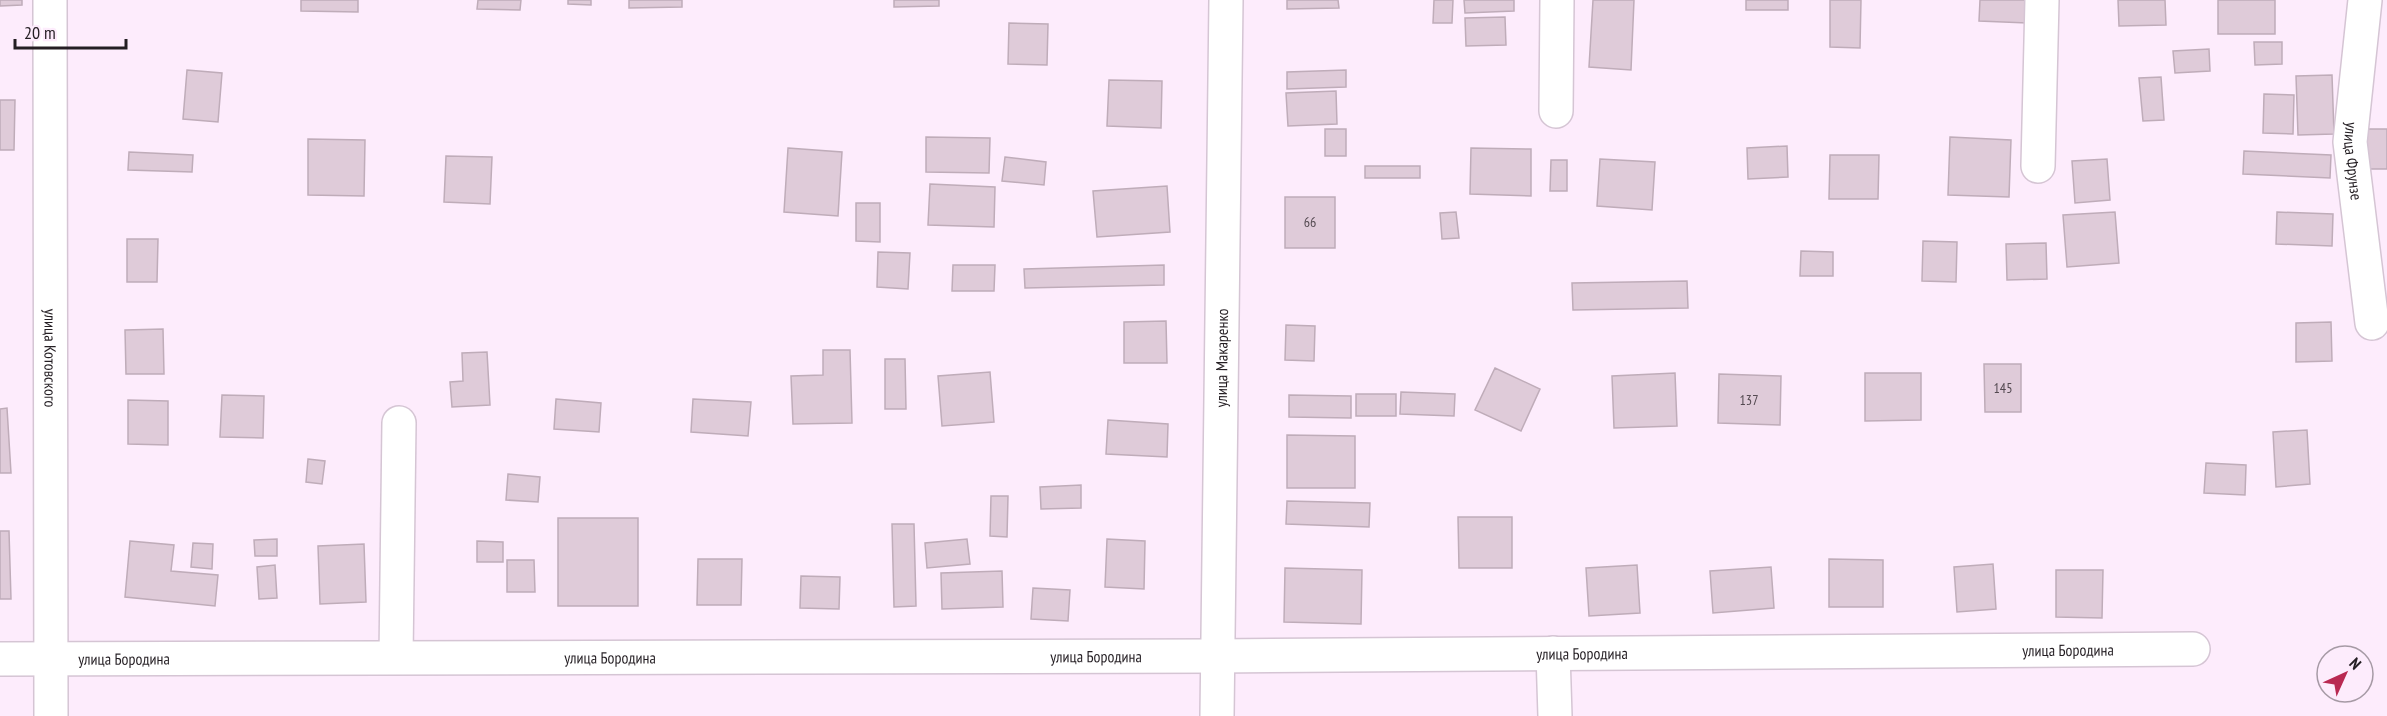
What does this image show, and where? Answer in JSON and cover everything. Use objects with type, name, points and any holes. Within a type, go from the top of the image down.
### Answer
[{"type":"street","name":"улица Котовского","points":[[50,0],[51,716]]},
{"type":"street","name":"улица Макаренко","points":[[1217,716],[1226,0]]},
{"type":"street","points":[[1556,111],[1557,0]]},
{"type":"street","points":[[2038,166],[2042,0]]},
{"type":"street","name":"улица Фрунзе","points":[[2365,0],[2350,142],[2372,323]]},
{"type":"street","points":[[396,657],[399,423]]},
{"type":"street","name":"улица Бородина","points":[[0,658],[1216,656],[2193,649]]},
{"type":"street","points":[[1554,653],[1555,716]]},
{"type":"building","points":[[0,0],[22,0],[22,5],[0,6]]},
{"type":"building","points":[[301,0],[358,0],[358,12],[301,11]]},
{"type":"building","points":[[478,0],[521,0],[520,10],[477,9]]},
{"type":"building","points":[[568,0],[591,0],[591,5],[568,4]]},
{"type":"building","points":[[629,0],[682,0],[682,7],[629,8]]},
{"type":"building","points":[[894,0],[939,0],[939,6],[894,7]]},
{"type":"building","points":[[1287,0],[1338,0],[1339,8],[1287,9]]},
{"type":"building","points":[[1434,0],[1453,0],[1452,23],[1433,23]]},
{"type":"building","points":[[1464,0],[1514,0],[1514,11],[1465,13]]},
{"type":"building","points":[[1593,0],[1634,0],[1631,70],[1589,67]]},
{"type":"building","points":[[1746,0],[1788,0],[1788,10],[1746,10]]},
{"type":"building","points":[[1830,0],[1861,0],[1860,48],[1830,47]]},
{"type":"building","points":[[1980,0],[2028,0],[2027,23],[1979,21]]},
{"type":"building","points":[[2118,0],[2165,0],[2166,25],[2119,26]]},
{"type":"building","points":[[2218,0],[2275,0],[2275,34],[2218,34]]},
{"type":"building","points":[[1505,17],[1506,45],[1466,46],[1465,18]]},
{"type":"building","points":[[1009,23],[1048,24],[1047,65],[1008,64]]},
{"type":"building","points":[[2254,42],[2282,42],[2282,64],[2255,65]]},
{"type":"building","points":[[2209,49],[2210,71],[2175,73],[2173,51]]},
{"type":"building","points":[[187,70],[222,73],[218,122],[183,119]]},
{"type":"building","points":[[1346,70],[1346,87],[1287,89],[1287,72]]},
{"type":"building","points":[[2332,75],[2334,134],[2298,135],[2296,76]]},
{"type":"building","points":[[2161,77],[2164,120],[2143,121],[2139,78]]},
{"type":"building","points":[[1109,80],[1162,81],[1161,128],[1107,126]]},
{"type":"building","points":[[1336,91],[1337,124],[1288,126],[1286,93]]},
{"type":"building","points":[[2264,94],[2294,95],[2293,134],[2263,133]]},
{"type":"building","points":[[0,100],[15,100],[14,150],[0,150]]},
{"type":"building","points":[[1325,129],[1346,129],[1346,156],[1325,156]]},
{"type":"building","points":[[2365,129],[2387,129],[2387,169],[2365,169]]},
{"type":"building","points":[[926,137],[990,138],[989,173],[926,172]]},
{"type":"building","points":[[1950,137],[2011,140],[2009,197],[1948,195]]},
{"type":"building","points":[[308,139],[365,140],[364,196],[308,195]]},
{"type":"building","points":[[1787,146],[1788,177],[1748,179],[1747,148]]},
{"type":"building","points":[[788,148],[842,152],[838,216],[784,212]]},
{"type":"building","points":[[1471,148],[1531,149],[1531,196],[1470,194]]},
{"type":"building","points":[[2244,151],[2331,155],[2330,178],[2243,174]]},
{"type":"building","points":[[129,152],[193,155],[192,172],[128,170]]},
{"type":"building","points":[[1830,155],[1879,155],[1878,199],[1829,199]]},
{"type":"building","points":[[446,156],[492,157],[490,204],[444,202]]},
{"type":"building","points":[[1005,157],[1046,162],[1044,185],[1002,181]]},
{"type":"building","points":[[1600,159],[1655,162],[1652,210],[1597,206]]},
{"type":"building","points":[[2107,159],[2110,200],[2075,203],[2072,161]]},
{"type":"building","points":[[1551,160],[1567,160],[1567,191],[1550,191]]},
{"type":"building","points":[[1365,166],[1420,166],[1420,178],[1365,178]]},
{"type":"building","points":[[930,184],[995,187],[994,227],[928,225]]},
{"type":"building","points":[[1167,186],[1170,232],[1097,237],[1093,191]]},
{"type":"building","points":[[1285,197],[1335,197],[1335,248],[1285,248]]},
{"type":"building","points":[[856,203],[880,203],[880,242],[856,241]]},
{"type":"building","points":[[1456,212],[1459,238],[1442,239],[1440,213]]},
{"type":"building","points":[[2115,212],[2119,263],[2067,267],[2063,215]]},
{"type":"building","points":[[2277,212],[2333,214],[2332,246],[2276,244]]},
{"type":"building","points":[[127,239],[158,239],[157,282],[127,282]]},
{"type":"building","points":[[1923,241],[1957,242],[1956,282],[1922,281]]},
{"type":"building","points":[[2046,243],[2047,279],[2007,280],[2006,244]]},
{"type":"building","points":[[1801,251],[1833,252],[1833,276],[1800,276]]},
{"type":"building","points":[[878,252],[910,253],[908,289],[877,287]]},
{"type":"building","points":[[953,265],[995,265],[994,291],[952,291]]},
{"type":"building","points":[[1164,265],[1164,285],[1025,288],[1024,269]]},
{"type":"building","points":[[1687,281],[1688,308],[1573,310],[1572,283]]},
{"type":"building","points":[[1166,321],[1167,363],[1124,363],[1124,322]]},
{"type":"building","points":[[2331,322],[2332,361],[2296,362],[2296,323]]},
{"type":"building","points":[[1286,325],[1315,326],[1314,361],[1285,360]]},
{"type":"building","points":[[163,329],[164,374],[126,374],[125,330]]},
{"type":"building","points":[[823,350],[850,350],[852,423],[793,424],[791,376],[823,375]]},
{"type":"building","points":[[487,352],[490,405],[452,407],[450,382],[463,381],[462,353]]},
{"type":"building","points":[[885,359],[905,359],[906,409],[885,409]]},
{"type":"building","points":[[1984,364],[2021,364],[2021,412],[1985,412]]},
{"type":"building","points":[[1495,368],[1540,389],[1521,431],[1475,410]]},
{"type":"building","points":[[990,372],[994,422],[942,426],[938,376]]},
{"type":"building","points":[[1675,373],[1677,426],[1614,428],[1612,376]]},
{"type":"building","points":[[1865,373],[1921,373],[1921,420],[1865,421]]},
{"type":"building","points":[[1719,374],[1781,376],[1780,425],[1718,423]]},
{"type":"building","points":[[1401,392],[1455,394],[1454,416],[1400,414]]},
{"type":"building","points":[[1356,394],[1396,394],[1396,416],[1356,416]]},
{"type":"building","points":[[222,395],[264,396],[263,438],[220,437]]},
{"type":"building","points":[[1289,395],[1351,396],[1351,418],[1289,417]]},
{"type":"building","points":[[556,399],[601,403],[599,432],[554,429]]},
{"type":"building","points":[[693,399],[751,402],[748,436],[691,432]]},
{"type":"building","points":[[128,400],[168,401],[168,445],[128,444]]},
{"type":"building","points":[[7,408],[11,473],[0,473],[0,409]]},
{"type":"building","points":[[1108,420],[1168,424],[1167,457],[1106,454]]},
{"type":"building","points":[[2307,430],[2310,484],[2276,487],[2273,432]]},
{"type":"building","points":[[1287,435],[1355,436],[1355,488],[1287,488]]},
{"type":"building","points":[[308,459],[325,461],[322,484],[306,482]]},
{"type":"building","points":[[2206,463],[2246,465],[2245,495],[2204,493]]},
{"type":"building","points":[[508,474],[540,477],[538,502],[506,500]]},
{"type":"building","points":[[1081,485],[1081,508],[1041,509],[1040,487]]},
{"type":"building","points":[[991,496],[1008,496],[1007,537],[990,536]]},
{"type":"building","points":[[1287,501],[1370,503],[1369,527],[1286,524]]},
{"type":"building","points":[[1458,517],[1512,517],[1512,568],[1459,568]]},
{"type":"building","points":[[558,518],[638,518],[638,606],[558,606]]},
{"type":"building","points":[[892,524],[914,524],[916,606],[894,607]]},
{"type":"building","points":[[0,531],[9,531],[11,599],[0,599]]},
{"type":"building","points":[[277,539],[277,556],[255,556],[254,540]]},
{"type":"building","points":[[967,539],[970,564],[927,568],[925,543]]},
{"type":"building","points":[[1107,539],[1145,541],[1144,589],[1105,587]]},
{"type":"building","points":[[130,541],[174,545],[171,571],[218,575],[215,606],[125,597]]},
{"type":"building","points":[[477,541],[503,542],[503,562],[477,562]]},
{"type":"building","points":[[193,543],[213,544],[212,569],[191,567]]},
{"type":"building","points":[[364,544],[366,602],[320,604],[318,546]]},
{"type":"building","points":[[698,559],[742,559],[741,605],[697,605]]},
{"type":"building","points":[[1829,559],[1883,560],[1883,607],[1829,607]]},
{"type":"building","points":[[507,560],[534,560],[535,592],[507,592]]},
{"type":"building","points":[[1993,564],[1996,609],[1957,612],[1954,567]]},
{"type":"building","points":[[275,565],[277,598],[259,599],[257,567]]},
{"type":"building","points":[[1637,565],[1640,613],[1589,616],[1586,568]]},
{"type":"building","points":[[1771,567],[1774,608],[1713,613],[1710,571]]},
{"type":"building","points":[[1285,568],[1362,570],[1361,624],[1284,622]]},
{"type":"building","points":[[2056,570],[2103,570],[2102,618],[2056,617]]},
{"type":"building","points":[[1002,571],[1003,607],[942,609],[941,573]]},
{"type":"building","points":[[801,576],[840,577],[839,609],[800,608]]},
{"type":"building","points":[[1033,588],[1070,590],[1068,621],[1031,619]]}]
